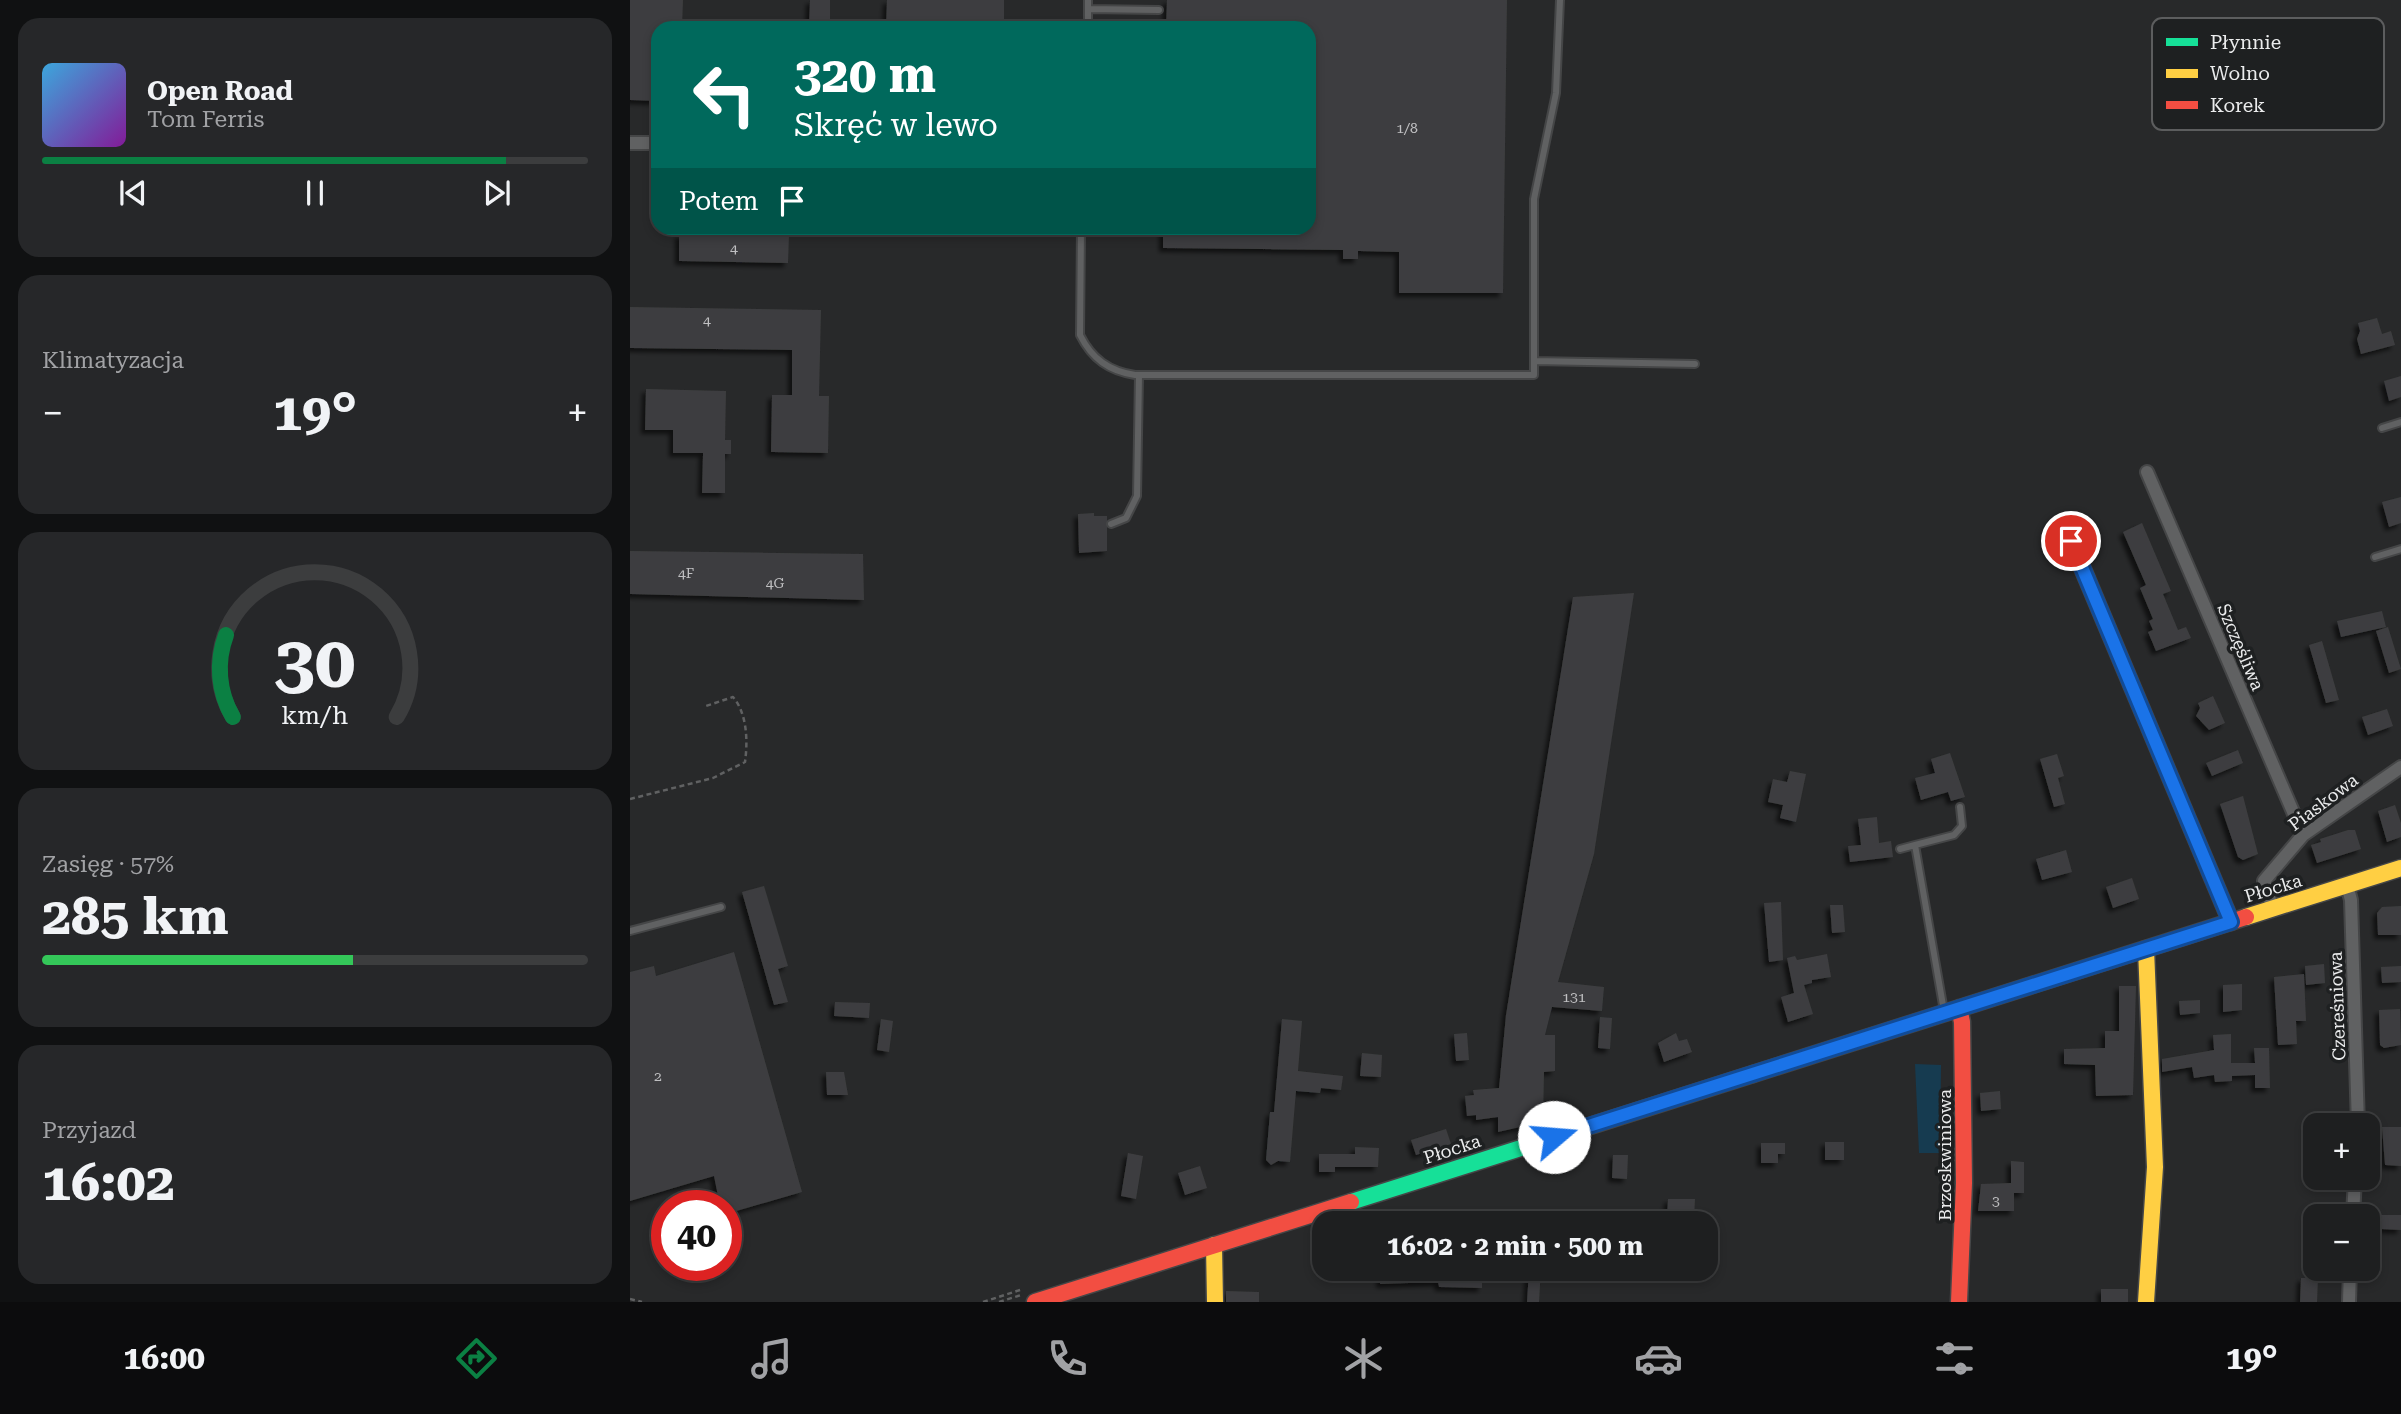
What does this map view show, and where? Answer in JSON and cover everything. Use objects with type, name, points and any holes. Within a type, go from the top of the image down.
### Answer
[{"type":"street","points":[[630,143],[651,143]]},
{"type":"street","name":"Szczęśliwa","points":[[2147,472],[2303,835]]},
{"type":"street","points":[[2071,541],[2231,922]]},
{"type":"street","name":"Piaskowa","points":[[2273,909],[2264,881],[2303,835],[2401,767]]},
{"type":"street","name":"Płocka","points":[[1035,1302],[2401,868]]},
{"type":"street","name":"Czereśniowa","points":[[2347,885],[2351,901],[2358,1113]]},
{"type":"street","points":[[2146,949],[2155,1167],[2146,1302]]},
{"type":"street","name":"Brzoskwiniowa","points":[[1951,1010],[1962,1022],[1965,1183],[1959,1302]]},
{"type":"street","points":[[1214,1245],[1215,1302]]},
{"type":"street","points":[[2349,1302],[2350,1281]]},
{"type":"lane","points":[[1088,0],[1088,21]]},
{"type":"lane","points":[[1081,235],[1080,335],[1087,350],[1114,372],[1534,375],[1534,199],[1556,93],[1560,0]]},
{"type":"lane","points":[[1088,9],[1159,10]]},
{"type":"lane","points":[[1534,361],[1695,364]]},
{"type":"lane","points":[[1111,524],[1126,518],[1137,496],[1139,374]]},
{"type":"lane","points":[[2382,428],[2401,422]]},
{"type":"lane","points":[[2375,557],[2401,549]]},
{"type":"lane","points":[[1900,849],[1954,835],[1962,827],[1961,807]]},
{"type":"lane","points":[[1916,845],[1951,1010]]},
{"type":"lane","points":[[630,930],[721,907]]},
{"type":"path","points":[[630,799],[713,778],[745,762],[747,733],[738,703],[733,696],[706,706]]},
{"type":"path","points":[[630,1299],[642,1302]]},
{"type":"shaded area","points":[[1915,1064],[1941,1065],[1940,1153],[1919,1153]]},
{"type":"building","points":[[630,0],[683,0],[682,21],[651,21],[651,101],[630,100]]},
{"type":"building","points":[[810,0],[830,0],[830,21],[809,21]]},
{"type":"building","points":[[887,0],[1004,0],[1004,21],[886,21]]},
{"type":"building","points":[[1167,0],[1507,0],[1503,293],[1399,293],[1399,252],[1358,251],[1358,259],[1343,259],[1343,250],[1163,248],[1163,235],[1316,235],[1316,21],[1166,21]]},
{"type":"building","points":[[679,235],[789,235],[788,263],[679,261]]},
{"type":"building","points":[[630,307],[821,310],[819,396],[829,396],[828,453],[771,452],[772,395],[792,395],[792,350],[630,348]]},
{"type":"building","points":[[2377,318],[2382,334],[2391,331],[2395,345],[2361,354],[2357,339],[2360,331],[2358,323]]},
{"type":"building","points":[[2401,376],[2401,397],[2389,401],[2384,381]]},
{"type":"building","points":[[646,389],[726,391],[725,440],[731,440],[731,454],[725,454],[725,493],[702,493],[703,453],[673,453],[673,430],[645,430]]},
{"type":"building","points":[[2401,497],[2401,523],[2389,527],[2382,502]]},
{"type":"building","points":[[1094,513],[1094,516],[1107,516],[1107,551],[1079,553],[1078,514]]},
{"type":"building","points":[[2142,523],[2171,591],[2163,594],[2178,630],[2186,627],[2191,638],[2156,651],[2148,632],[2153,630],[2149,621],[2153,619],[2140,588],[2146,585],[2123,532]]},
{"type":"building","points":[[630,551],[863,554],[864,600],[630,594]]},
{"type":"building","points":[[1634,593],[1594,854],[1558,982],[1604,987],[1602,1011],[1552,1007],[1545,1035],[1555,1035],[1555,1071],[1544,1072],[1543,1122],[1498,1132],[1498,1117],[1476,1120],[1476,1115],[1467,1116],[1465,1096],[1474,1095],[1473,1090],[1499,1088],[1506,1015],[1573,597]]},
{"type":"building","points":[[2382,611],[2386,627],[2341,637],[2337,621]]},
{"type":"building","points":[[2388,627],[2401,669],[2389,673],[2376,631]]},
{"type":"building","points":[[2322,641],[2339,700],[2326,703],[2309,645]]},
{"type":"building","points":[[2213,696],[2225,723],[2209,730],[2196,716],[2200,708],[2198,703]]},
{"type":"building","points":[[2387,709],[2393,726],[2368,735],[2362,717]]},
{"type":"building","points":[[2238,750],[2243,763],[2212,776],[2206,763]]},
{"type":"building","points":[[1950,753],[1965,797],[1951,801],[1948,792],[1921,800],[1915,778],[1935,773],[1931,759]]},
{"type":"building","points":[[2057,754],[2064,776],[2058,778],[2065,804],[2054,807],[2040,759]]},
{"type":"building","points":[[1790,771],[1806,774],[1796,822],[1780,818],[1783,805],[1768,802],[1773,779],[1787,782]]},
{"type":"building","points":[[2243,796],[2258,854],[2243,860],[2238,857],[2220,804]]},
{"type":"building","points":[[2395,805],[2401,823],[2401,837],[2387,842],[2378,811]]},
{"type":"building","points":[[1877,817],[1879,843],[1891,841],[1893,857],[1850,862],[1848,846],[1861,845],[1858,819]]},
{"type":"building","points":[[2355,830],[2361,849],[2317,863],[2311,845],[2321,842],[2320,839]]},
{"type":"building","points":[[2066,850],[2072,872],[2042,880],[2036,859]]},
{"type":"building","points":[[2132,878],[2139,899],[2113,908],[2106,887]]},
{"type":"building","points":[[764,886],[788,966],[778,969],[788,1002],[774,1005],[742,892]]},
{"type":"building","points":[[1781,902],[1783,960],[1769,962],[1764,903]]},
{"type":"building","points":[[1830,905],[1843,905],[1845,932],[1832,933]]},
{"type":"building","points":[[2401,906],[2401,935],[2378,935],[2377,913],[2382,907]]},
{"type":"building","points":[[734,952],[802,1192],[742,1209],[742,1190],[717,1190],[714,1176],[667,1190],[651,1190],[651,1195],[630,1201],[630,972],[654,966],[656,976]]},
{"type":"building","points":[[1827,954],[1831,977],[1812,980],[1812,983],[1804,985],[1813,1014],[1788,1022],[1781,997],[1794,993],[1787,958],[1795,956],[1797,960]]},
{"type":"building","points":[[2324,964],[2325,983],[2306,985],[2305,966]]},
{"type":"building","points":[[2401,966],[2401,982],[2382,983],[2381,967]]},
{"type":"building","points":[[2304,974],[2306,1021],[2296,1021],[2297,1044],[2278,1045],[2274,977]]},
{"type":"building","points":[[2242,984],[2242,1010],[2223,1012],[2223,985]]},
{"type":"building","points":[[2119,986],[2136,986],[2133,1095],[2096,1096],[2095,1065],[2064,1064],[2064,1049],[2105,1048],[2105,1031],[2119,1031]]},
{"type":"building","points":[[2200,1000],[2200,1013],[2180,1015],[2179,1001]]},
{"type":"building","points":[[835,1002],[870,1003],[869,1018],[834,1016]]},
{"type":"building","points":[[2400,1009],[2401,1045],[2384,1048],[2380,1045],[2379,1010]]},
{"type":"building","points":[[1600,1017],[1612,1018],[1610,1049],[1598,1048]]},
{"type":"building","points":[[881,1019],[893,1021],[889,1052],[877,1050]]},
{"type":"building","points":[[1282,1019],[1302,1021],[1298,1071],[1343,1076],[1341,1090],[1321,1088],[1320,1093],[1296,1091],[1290,1162],[1278,1161],[1271,1165],[1266,1160],[1270,1112],[1274,1112]]},
{"type":"building","points":[[1467,1033],[1469,1060],[1456,1061],[1454,1034]]},
{"type":"building","points":[[1676,1033],[1679,1041],[1687,1039],[1692,1052],[1664,1062],[1658,1043]]},
{"type":"building","points":[[2231,1034],[2231,1063],[2255,1063],[2254,1048],[2269,1048],[2270,1088],[2255,1088],[2255,1075],[2232,1076],[2232,1081],[2215,1082],[2214,1075],[2194,1078],[2192,1067],[2162,1072],[2162,1059],[2214,1050],[2213,1035]]},
{"type":"building","points":[[1362,1053],[1382,1055],[1381,1077],[1360,1076]]},
{"type":"building","points":[[826,1072],[844,1072],[848,1095],[827,1095]]},
{"type":"building","points":[[2000,1091],[2001,1109],[1981,1111],[1980,1093]]},
{"type":"building","points":[[2382,1127],[2401,1127],[2401,1166],[2385,1165]]},
{"type":"building","points":[[1446,1129],[1451,1144],[1416,1155],[1411,1140]]},
{"type":"building","points":[[1825,1142],[1844,1142],[1844,1160],[1825,1160]]},
{"type":"building","points":[[1761,1143],[1785,1143],[1785,1154],[1778,1154],[1778,1163],[1761,1163]]},
{"type":"building","points":[[1355,1147],[1379,1148],[1378,1167],[1335,1167],[1335,1172],[1319,1172],[1319,1154],[1355,1154]]},
{"type":"building","points":[[1128,1153],[1143,1156],[1136,1199],[1121,1196]]},
{"type":"building","points":[[1613,1155],[1628,1155],[1627,1179],[1612,1178]]},
{"type":"building","points":[[2011,1161],[2024,1162],[2024,1193],[2014,1193],[2014,1211],[1978,1211],[1981,1184],[2011,1183]]},
{"type":"building","points":[[1200,1166],[1207,1188],[1185,1195],[1178,1173]]},
{"type":"building","points":[[1668,1199],[1695,1199],[1694,1211],[1667,1211]]},
{"type":"building","points":[[2380,1215],[2401,1215],[2401,1230],[2380,1229]]},
{"type":"building","points":[[2301,1278],[2303,1281],[2318,1281],[2317,1302],[2300,1302]]},
{"type":"building","points":[[1380,1281],[1482,1281],[1482,1288],[1439,1287],[1438,1282],[1380,1284]]},
{"type":"building","points":[[1528,1281],[1540,1281],[1539,1302],[1527,1302]]},
{"type":"building","points":[[2101,1289],[2128,1289],[2128,1302],[2101,1302]]},
{"type":"building","points":[[1226,1291],[1259,1292],[1259,1302],[1226,1302]]},
{"type":"traffic: fast","points":[[2071,541],[2231,922]]},
{"type":"traffic: fast","points":[[1351,1202],[1753,1074]]},
{"type":"traffic: slow","points":[[2246,917],[2401,868]]},
{"type":"traffic: slow","points":[[2146,949],[2155,1167],[2146,1302]]},
{"type":"traffic: slow","points":[[1214,1245],[1215,1302]]},
{"type":"traffic: jam","points":[[1753,1074],[2246,917]]},
{"type":"traffic: jam","points":[[1959,1008],[1962,1022],[1964,1183],[1959,1302]]},
{"type":"traffic: jam","points":[[1035,1302],[1351,1202]]},
{"type":"route","points":[[1554,1137],[2231,922],[2071,541]]}]
